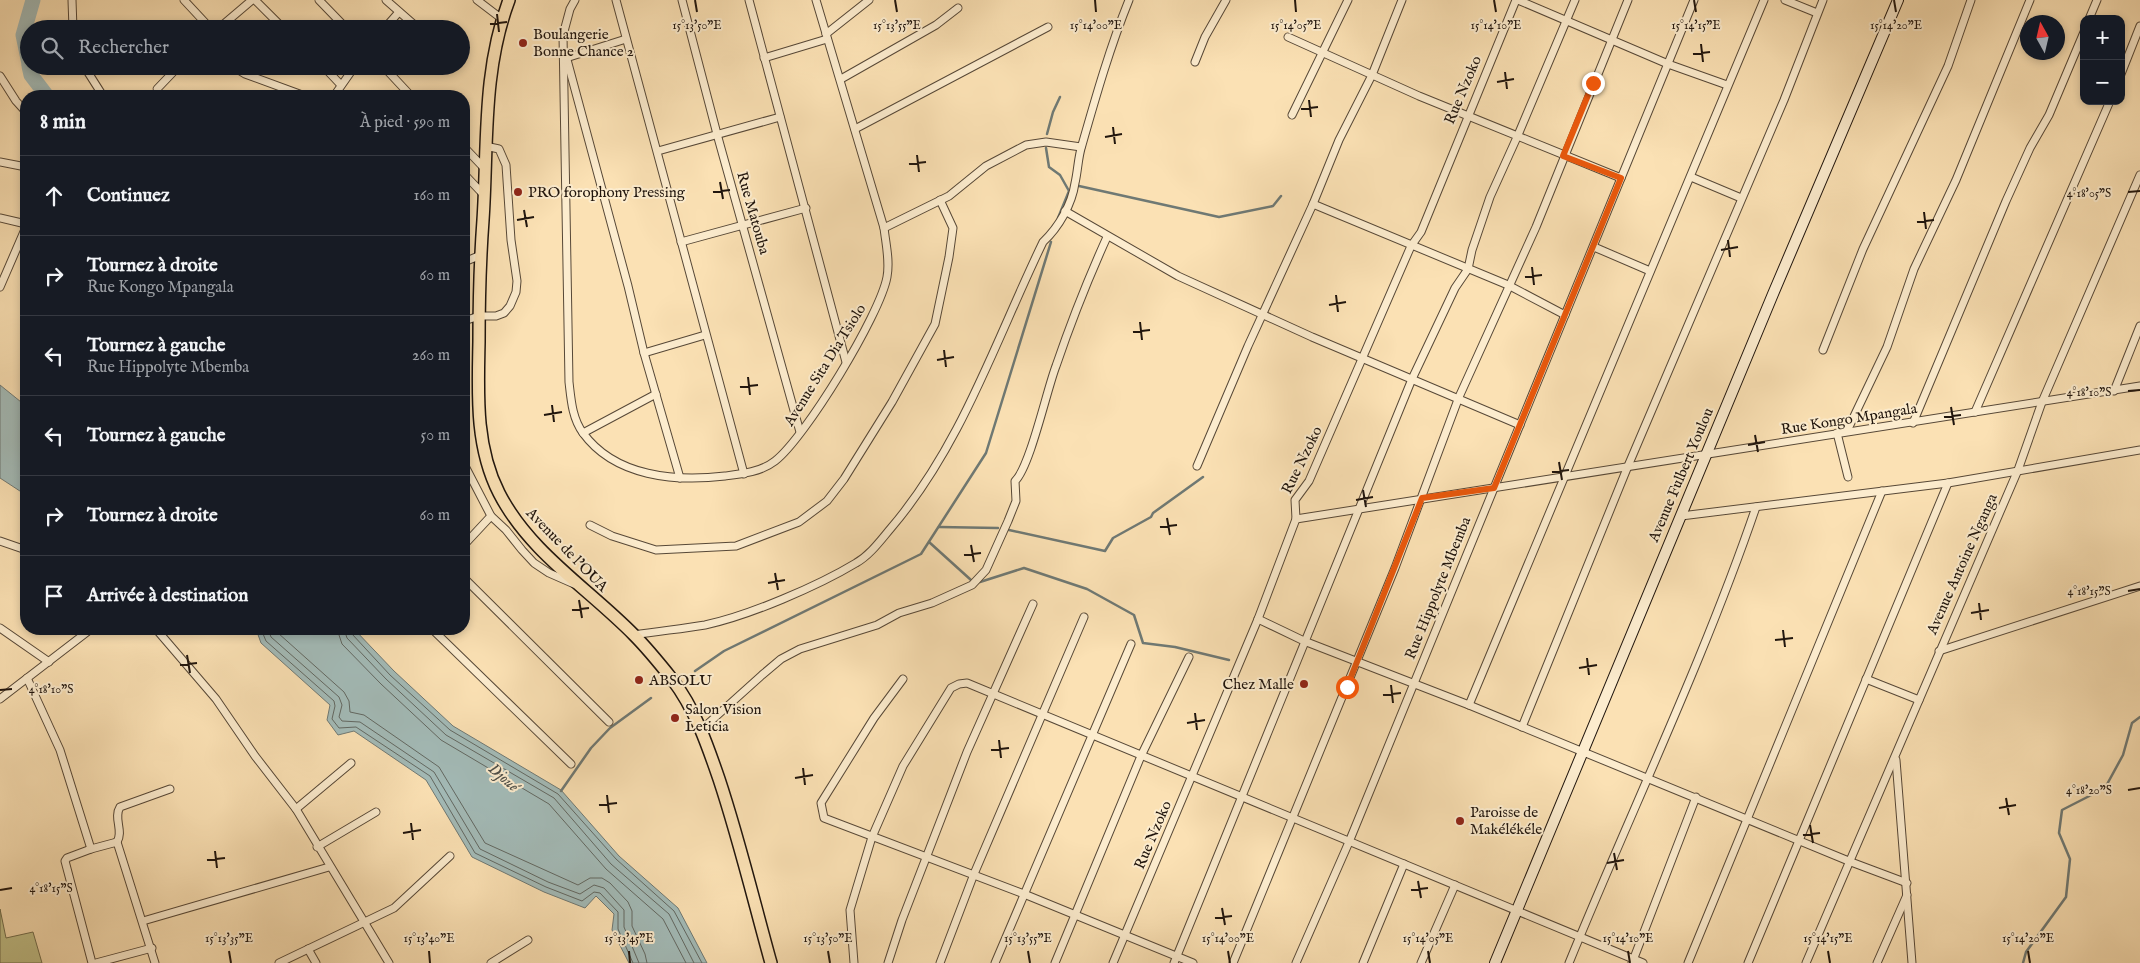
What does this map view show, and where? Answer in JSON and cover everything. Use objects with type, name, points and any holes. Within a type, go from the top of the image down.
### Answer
[{"type":"main road","name":"Avenue de l'OUA","points":[[508,0],[502,19],[489,81],[483,194],[478,410],[491,474],[509,511],[544,551],[581,588],[634,634],[673,681],[702,729],[730,812],[771,963]]},
{"type":"main road","name":"Avenue Fulbert Youlou","points":[[1495,963],[1680,516],[1898,0]]},
{"type":"street","points":[[72,0],[72,20]]},
{"type":"street","points":[[184,0],[203,20]]},
{"type":"street","points":[[229,20],[253,0],[274,20]]},
{"type":"street","points":[[319,0],[339,20]]},
{"type":"street","points":[[386,0],[408,20]]},
{"type":"street","points":[[477,0],[502,19]]},
{"type":"street","name":"Avenue Sita Dia Tsiolo","points":[[575,0],[570,8],[563,35],[569,382],[572,410],[582,433],[606,454],[652,476],[700,479],[744,474],[776,460],[800,432],[846,362],[883,293],[888,263],[884,228],[816,0]]},
{"type":"street","points":[[616,0],[744,474]]},
{"type":"street","name":"Rue Matouba","points":[[682,0],[717,134],[800,432]]},
{"type":"street","points":[[749,0],[846,362]]},
{"type":"street","points":[[764,58],[826,37],[869,0]]},
{"type":"street","points":[[634,634],[706,624],[748,612],[799,592],[857,562],[877,544],[923,488],[957,432],[1043,242],[1055,231],[1065,211],[1075,186],[1081,147],[1117,29],[1129,0]]},
{"type":"street","points":[[1195,62],[1205,37],[1226,0]]},
{"type":"street","points":[[1292,115],[1348,0]]},
{"type":"street","points":[[1197,466],[1313,204],[1339,140],[1372,76],[1402,0]]},
{"type":"street","points":[[1517,0],[1668,64],[1727,85]]},
{"type":"street","name":"Rue Nzoko","points":[[1114,963],[1258,619],[1296,519],[1294,500],[1309,481],[1411,246],[1421,232],[1468,114],[1517,0]]},
{"type":"street","points":[[1175,960],[1412,379],[1455,288],[1468,269],[1472,250],[1490,197],[1518,136],[1575,0]]},
{"type":"street","points":[[1233,963],[1357,661],[1422,498],[1459,397],[1508,285],[1536,227],[1563,156],[1628,0]]},
{"type":"street","name":"Rue Hippolyte Mbemba","points":[[1296,963],[1349,842],[1694,0]]},
{"type":"street","points":[[1469,705],[1764,0]]},
{"type":"street","points":[[1785,0],[1817,13]]},
{"type":"street","points":[[1522,728],[1628,466],[1784,100],[1823,0]]},
{"type":"street","points":[[1823,350],[1864,249],[1948,66],[1971,0]]},
{"type":"street","points":[[1847,431],[1887,347],[1914,269],[1956,180],[2030,0]]},
{"type":"street","points":[[2091,15],[2097,0]]},
{"type":"street","points":[[841,79],[936,25],[958,8]]},
{"type":"street","points":[[392,20],[399,12]]},
{"type":"street","points":[[2125,64],[2140,26]]},
{"type":"street","points":[[855,129],[1048,27]]},
{"type":"street","points":[[563,35],[566,58],[628,286],[644,353],[680,478]]},
{"type":"street","points":[[1288,37],[1372,76],[1468,114],[1563,156],[1621,178]]},
{"type":"street","points":[[566,58],[626,40]]},
{"type":"street","points":[[1912,423],[2006,201],[2030,148],[2049,114],[2080,41]]},
{"type":"street","points":[[90,75],[99,90]]},
{"type":"street","points":[[157,90],[160,84],[170,75]]},
{"type":"street","points":[[248,75],[289,90]]},
{"type":"street","points":[[332,75],[341,85]]},
{"type":"street","points":[[338,90],[348,75]]},
{"type":"street","points":[[391,75],[405,90]]},
{"type":"street","points":[[0,76],[20,106]]},
{"type":"street","points":[[1975,412],[2108,105]]},
{"type":"street","points":[[658,151],[780,117]]},
{"type":"street","points":[[884,228],[949,196],[986,166],[1026,145],[1046,142],[1081,147]]},
{"type":"street","points":[[470,319],[479,316],[496,316],[504,313],[510,306],[516,292],[510,240],[506,165],[499,149],[485,146]]},
{"type":"street","points":[[470,154],[485,169]]},
{"type":"street","points":[[0,162],[20,166]]},
{"type":"street","name":"Avenue Antoine Nganga","points":[[1806,963],[1896,758],[1939,651],[2018,470],[2042,402],[2140,174]]},
{"type":"street","points":[[1691,177],[1741,198]]},
{"type":"street","points":[[470,180],[483,194]]},
{"type":"street","points":[[590,525],[612,536],[656,550],[736,546],[799,522],[827,501],[844,479],[892,402],[935,324],[953,228],[940,200]]},
{"type":"street","points":[[1313,204],[1508,285],[1565,315]]},
{"type":"street","points":[[681,242],[806,208]]},
{"type":"street","points":[[1065,211],[1178,276],[1263,316],[1520,424]]},
{"type":"street","points":[[0,218],[20,223]]},
{"type":"street","points":[[702,729],[781,659],[800,649],[878,625],[899,613],[948,596],[972,585],[986,570],[1016,501],[1015,481],[1019,477],[1032,444],[1055,366],[1084,290],[1108,237]]},
{"type":"street","points":[[0,287],[20,239]]},
{"type":"street","points":[[1594,247],[1650,271]]},
{"type":"street","points":[[470,260],[481,255]]},
{"type":"street","points":[[2114,391],[2140,326]]},
{"type":"street","points":[[644,353],[705,335]]},
{"type":"street","name":"Rue Kongo Mpangala","points":[[1296,519],[1628,466],[1706,456],[1847,431],[1912,423],[2140,386]]},
{"type":"street","points":[[582,433],[656,394]]},
{"type":"street","points":[[1837,433],[1848,477]]},
{"type":"street","points":[[1680,516],[1948,483],[2140,450]]},
{"type":"street","points":[[470,476],[491,516],[534,563],[549,573],[581,588]]},
{"type":"street","points":[[1748,963],[1948,483]]},
{"type":"street","points":[[1688,963],[1748,821],[1882,491]]},
{"type":"street","points":[[1569,963],[1646,778],[1712,628],[1756,507]]},
{"type":"street","points":[[470,539],[491,516]]},
{"type":"street","points":[[0,541],[20,548]]},
{"type":"street","points":[[470,584],[609,722]]},
{"type":"street","points":[[1939,651],[2140,586]]},
{"type":"street","points":[[888,963],[926,857],[967,752],[1033,604]]},
{"type":"street","points":[[940,963],[974,874],[1084,617]]},
{"type":"street","points":[[1258,619],[1304,641],[1469,705],[1748,821],[1907,882]]},
{"type":"street","points":[[0,628],[49,662]]},
{"type":"street","points":[[0,699],[83,635]]},
{"type":"street","points":[[161,635],[211,692],[254,756],[296,809],[329,867],[389,963]]},
{"type":"street","points":[[438,635],[572,764]]},
{"type":"street","points":[[995,963],[1131,644]]},
{"type":"street","points":[[1055,963],[1141,756],[1189,657]]},
{"type":"street","points":[[27,678],[60,750],[91,849]]},
{"type":"street","points":[[903,679],[874,718],[821,803],[824,818],[974,874],[1125,934],[1175,960],[1193,963]]},
{"type":"street","points":[[1866,679],[1919,700]]},
{"type":"street","points":[[854,963],[850,910],[872,837],[903,766],[951,688],[967,683],[1240,798],[1293,818],[1580,937],[1632,961],[1643,963]]},
{"type":"street","points":[[1896,758],[1912,963]]},
{"type":"street","points":[[296,809],[351,763]]},
{"type":"street","points":[[155,963],[152,948],[117,842],[120,836],[117,814],[120,807],[170,789]]},
{"type":"street","points":[[1632,961],[1696,798]]},
{"type":"street","points":[[318,847],[376,812]]},
{"type":"street","points":[[92,963],[66,861],[67,858],[91,849],[117,842]]},
{"type":"street","points":[[279,963],[394,908],[450,856]]},
{"type":"street","points":[[1364,963],[1404,864]]},
{"type":"street","points":[[142,921],[329,867]]},
{"type":"street","points":[[1421,963],[1455,885]]},
{"type":"street","points":[[1877,963],[1908,893]]},
{"type":"street","points":[[491,963],[528,940]]},
{"type":"street","points":[[96,963],[152,948]]},
{"type":"street","points":[[308,949],[316,963]]},
{"type":"green space","points":[[0,909],[6,938],[33,932],[42,963],[0,963]]},
{"type":"water","points":[[0,385],[20,401],[20,491],[0,478]]},
{"type":"water","name":"Djoué","points":[[258,635],[360,635],[394,671],[453,726],[561,790],[619,856],[678,908],[707,963],[629,963],[612,930],[614,914],[596,896],[585,908],[544,892],[472,857],[426,780],[354,731],[338,735],[327,720],[330,705],[261,643]]},
{"type":"waterway","points":[[27,20],[33,0]]},
{"type":"waterway","points":[[31,75],[42,90]]},
{"type":"waterway","points":[[1047,134],[1053,112],[1060,97]]},
{"type":"waterway","points":[[1046,148],[1049,167],[1060,175],[1069,191],[1058,218]]},
{"type":"waterway","points":[[1079,186],[1219,217],[1273,206],[1281,196],[1277,201]]},
{"type":"waterway","points":[[695,671],[724,651],[921,554],[986,453],[1051,242]]},
{"type":"waterway","points":[[1009,530],[1105,551],[1113,538],[1151,517],[1153,513],[1203,477]]},
{"type":"waterway","points":[[939,527],[998,528]]},
{"type":"waterway","points":[[929,542],[971,580]]},
{"type":"waterway","points":[[980,582],[1024,568],[1087,589],[1134,615],[1143,643],[1175,647],[1229,660]]},
{"type":"waterway","points":[[561,791],[591,748],[610,728],[651,698]]},
{"type":"waterway","points":[[2023,963],[2026,952],[2066,897],[2070,859],[2059,833],[2062,810],[2105,788],[2123,755],[2132,723],[2140,717]]},
{"type":"place","name":"Boulangerie Bonne Chance 2","points":[[523,43]]},
{"type":"place","name":"PRO forophony Pressing","points":[[518,192]]},
{"type":"place","name":"ABSOLU","points":[[639,680]]},
{"type":"place","name":"Chez Malle","points":[[1304,684]]},
{"type":"place","name":"Salon Vision Leticia","points":[[675,718]]},
{"type":"place","name":"Paroisse de Makélékéle","points":[[1460,821]]},
{"type":"route","points":[[1347,687],[1422,498],[1494,488],[1594,247],[1621,178],[1563,156],[1593,83]]}]
